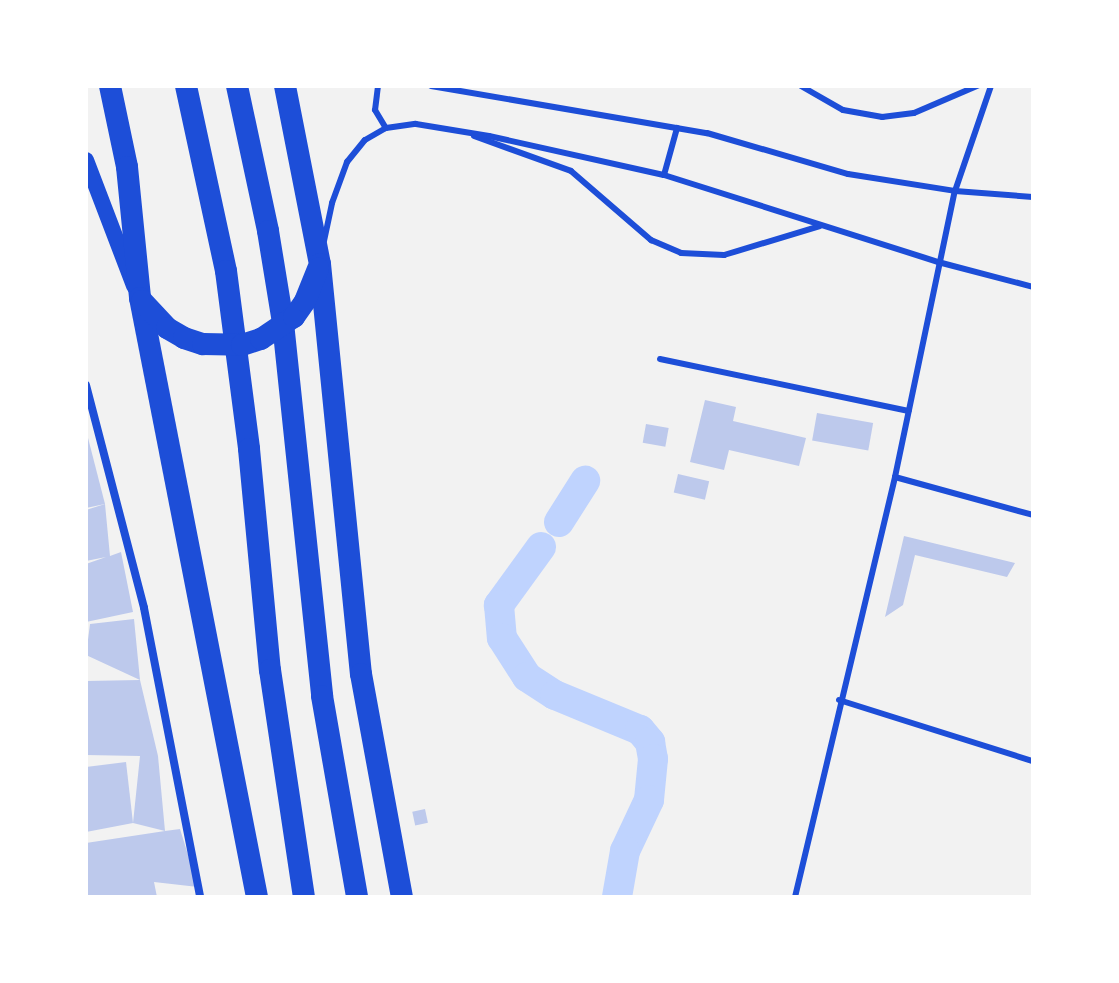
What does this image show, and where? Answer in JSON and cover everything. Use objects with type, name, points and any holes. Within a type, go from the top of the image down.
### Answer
[{"type":"highway","points":[[110,86],[127,167],[140,298],[257,897]]},
{"type":"highway","points":[[186,86],[226,271],[249,449],[270,670],[304,897]]},
{"type":"highway","points":[[237,86],[268,231],[294,416],[322,696],[357,897]]},
{"type":"highway","points":[[285,86],[320,264],[361,674],[402,897]]},
{"type":"highway","points":[[140,298],[159,321],[184,338],[222,346],[242,345],[261,339],[294,317],[314,283],[320,264]]},
{"type":"main road","points":[[86,160],[106,221],[140,298]]},
{"type":"street","points":[[86,385],[144,608],[200,897]]},
{"type":"lane","points":[[378,86],[375,110],[386,128]]},
{"type":"lane","points":[[431,86],[707,133],[848,174],[955,191],[1033,197]]},
{"type":"lane","points":[[453,90],[471,86]]},
{"type":"lane","points":[[801,86],[843,110],[882,117],[914,113],[977,86]]},
{"type":"lane","points":[[795,897],[839,700],[895,477],[955,191],[991,86]]},
{"type":"lane","points":[[320,264],[332,203],[347,162],[365,140],[386,128],[416,124],[664,175],[938,262],[1033,287]]},
{"type":"lane","points":[[664,175],[677,128]]},
{"type":"lane","points":[[456,130],[571,171],[651,240],[681,253],[724,255],[823,225]]},
{"type":"lane","points":[[660,359],[909,411]]},
{"type":"lane","points":[[895,477],[1033,515]]},
{"type":"lane","points":[[839,700],[1033,761]]},
{"type":"building","points":[[705,400],[736,407],[733,421],[806,438],[799,466],[729,450],[724,470],[690,462]]},
{"type":"building","points":[[817,413],[873,423],[868,450],[812,441]]},
{"type":"building","points":[[646,424],[669,428],[665,447],[643,443]]},
{"type":"building","points":[[86,435],[105,504],[86,508]]},
{"type":"building","points":[[678,474],[709,481],[705,500],[674,493]]},
{"type":"building","points":[[105,504],[110,556],[121,552],[133,612],[86,622],[86,564],[106,557],[86,561],[86,510]]},
{"type":"building","points":[[904,536],[1015,563],[1007,577],[915,555],[903,605],[885,617]]},
{"type":"building","points":[[134,619],[140,680],[86,655],[90,624]]},
{"type":"building","points":[[140,680],[158,756],[165,831],[133,823],[140,756],[86,755],[86,681]]},
{"type":"building","points":[[126,762],[133,823],[86,832],[86,767]]},
{"type":"building","points":[[425,809],[428,823],[415,825],[412,812]]},
{"type":"building","points":[[180,829],[198,887],[154,882],[157,897],[86,897],[86,843]]},
{"type":"waterway","points":[[559,522],[585,481]]},
{"type":"waterway","points":[[541,547],[499,605],[502,638],[527,677],[555,695],[640,730],[650,742],[653,759],[649,800],[625,851],[617,897]]}]
